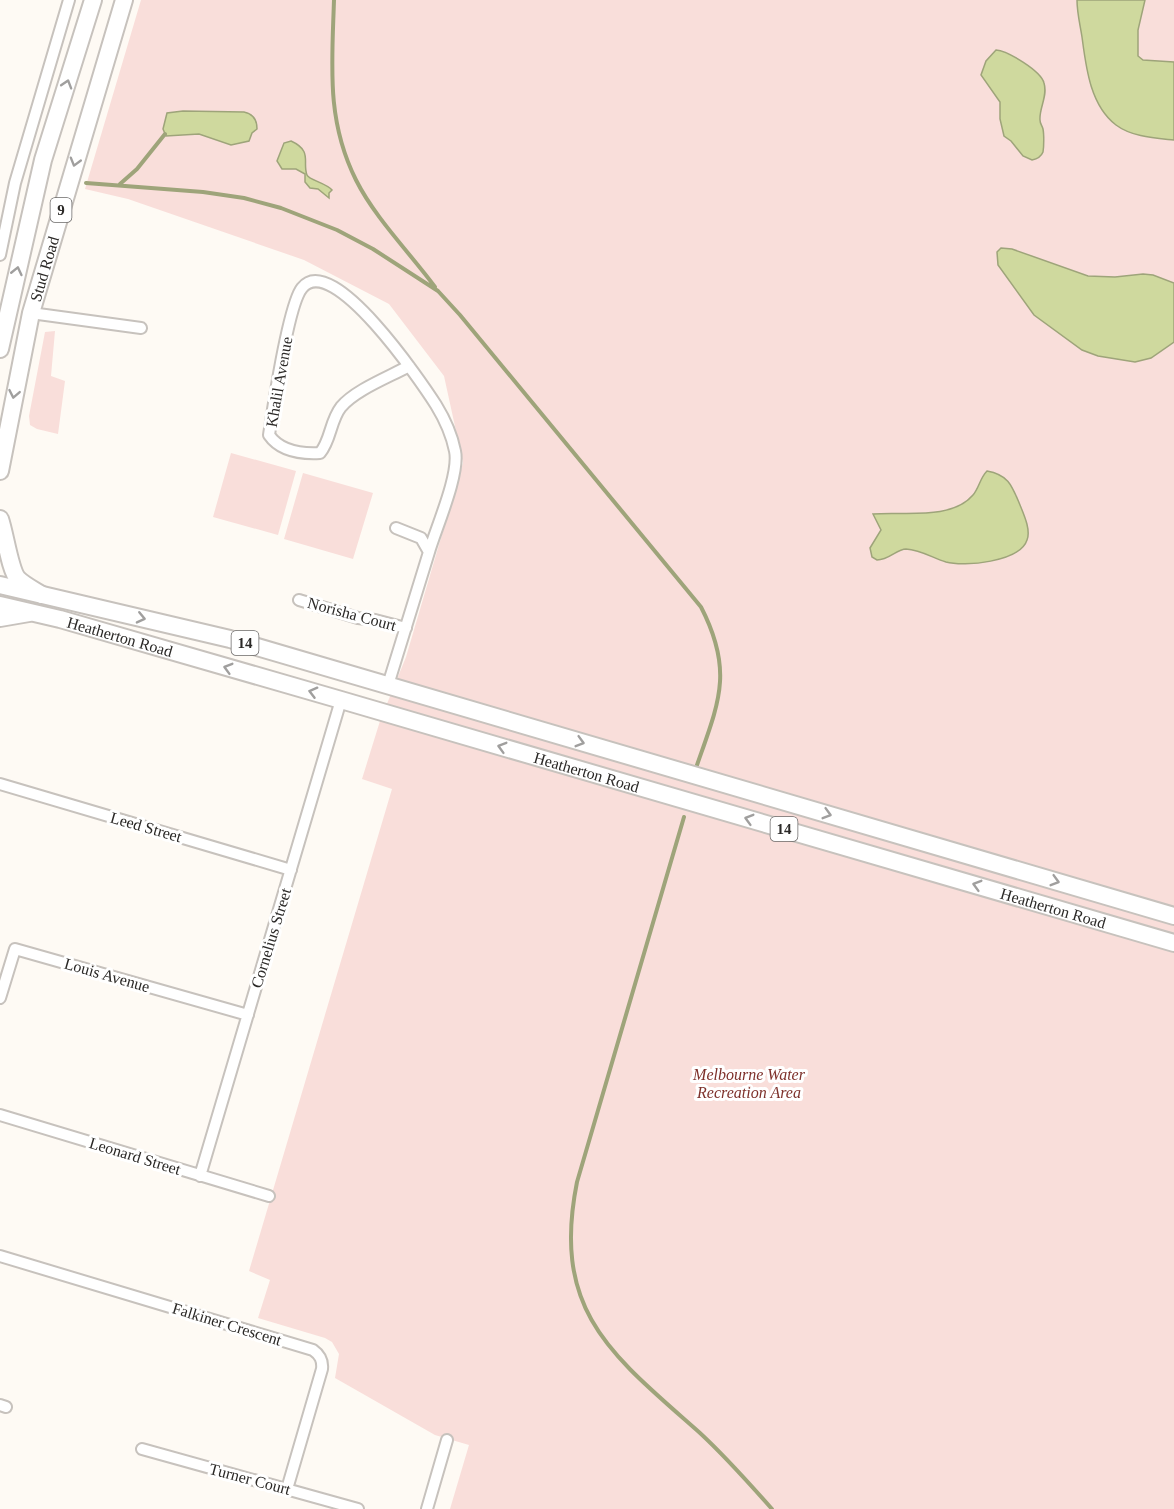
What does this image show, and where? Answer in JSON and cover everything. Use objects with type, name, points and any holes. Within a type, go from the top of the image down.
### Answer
[{"type":"main road","name":"Stud Road","points":[[0,349],[43,160],[93,0]]},
{"type":"main road","name":"Stud Road","points":[[0,471],[31,314],[124,0]]},
{"type":"main road","points":[[0,519],[17,579],[42,595]]},
{"type":"main road","name":"Heatherton Road","points":[[0,585],[230,639],[1174,916]]},
{"type":"main road","name":"Heatherton Road","points":[[0,605],[60,619],[380,711],[1174,943]]},
{"type":"main road","points":[[0,618],[29,613]]},
{"type":"main road","points":[[341,700],[349,674]]},
{"type":"main road","points":[[380,711],[388,686]]},
{"type":"street","points":[[0,251],[15,183],[69,0]]},
{"type":"street","name":"Khalil Avenue","points":[[388,686],[455,471],[456,453],[437,407],[409,366],[356,303],[333,286],[321,282],[310,283],[302,288],[293,311],[269,435],[275,443],[291,450],[306,454],[320,453],[327,445],[341,406],[360,392],[409,366]]},
{"type":"street","points":[[31,314],[141,328]]},
{"type":"street","points":[[396,528],[421,538],[429,552]]},
{"type":"street","name":"Norisha Court","points":[[299,600],[358,618],[406,628]]},
{"type":"street","name":"Cornelius Street","points":[[200,1176],[341,700]]},
{"type":"street","name":"Leed Street","points":[[0,784],[291,870]]},
{"type":"street","name":"Louis Avenue","points":[[0,998],[15,949],[248,1015]]},
{"type":"street","name":"Leonard Street","points":[[0,1115],[269,1196]]},
{"type":"street","name":"Falkiner Crescent","points":[[0,1256],[317,1353],[322,1360],[322,1369],[287,1489]]},
{"type":"street","points":[[427,1509],[447,1440]]},
{"type":"street","name":"Turner Court","points":[[142,1449],[358,1509]]},
{"type":"green space","name":"Melbourne Water Recreation Area","points":[[141,0],[1174,0],[1174,1509],[450,1509],[469,1445],[435,1435],[335,1378],[339,1354],[332,1342],[258,1318],[270,1280],[249,1271],[392,789],[362,779],[380,721],[406,657],[463,463],[444,376],[389,304],[304,260],[128,199],[85,189]]},
{"type":"green space","points":[[55,331],[51,376],[65,381],[58,434],[30,425],[29,416],[45,332]]},
{"type":"green space","points":[[231,453],[296,471],[278,535],[213,517]]},
{"type":"green space","points":[[303,473],[373,493],[353,559],[284,539]]},
{"type":"shaded area","points":[[1077,0],[1145,0],[1138,30],[1138,56],[1143,60],[1174,62],[1174,140],[1144,136],[1122,129],[1107,117],[1100,107],[1088,73]]},
{"type":"shaded area","points":[[996,50],[1023,62],[1042,78],[1044,83],[1045,93],[1040,120],[1043,131],[1043,152],[1036,159],[1032,160],[1023,156],[1004,136],[1000,119],[1000,102],[981,75],[986,61]]},
{"type":"shaded area","points":[[244,112],[254,118],[257,129],[252,133],[249,141],[231,145],[199,134],[166,136],[163,129],[167,113]]},
{"type":"shaded area","points":[[291,141],[298,145],[304,153],[308,177],[332,190],[329,198],[318,189],[310,188],[305,182],[305,174],[296,169],[282,169],[277,161],[284,143]]},
{"type":"shaded area","points":[[1001,248],[1012,249],[1088,276],[1115,277],[1143,274],[1153,275],[1174,283],[1174,342],[1151,358],[1135,362],[1098,356],[1082,350],[1034,315],[998,265],[997,252]]},
{"type":"shaded area","points":[[987,471],[1000,475],[1009,482],[1028,527],[1027,540],[1014,553],[991,561],[965,564],[946,562],[922,552],[906,549],[881,560],[872,557],[870,548],[881,530],[873,514],[926,513],[952,509],[973,495]]},
{"type":"waterway","points":[[334,0],[333,92],[335,114],[346,158],[373,208],[435,287]]},
{"type":"waterway","points":[[120,184],[137,169],[165,134]]},
{"type":"waterway","points":[[86,183],[203,192],[244,198],[281,208],[337,230],[373,249],[438,291],[701,607],[717,650],[720,686],[712,723],[697,765]]},
{"type":"waterway","points":[[684,817],[577,1182],[571,1227],[573,1265],[581,1298],[596,1327],[616,1354],[719,1451],[772,1509]]}]
